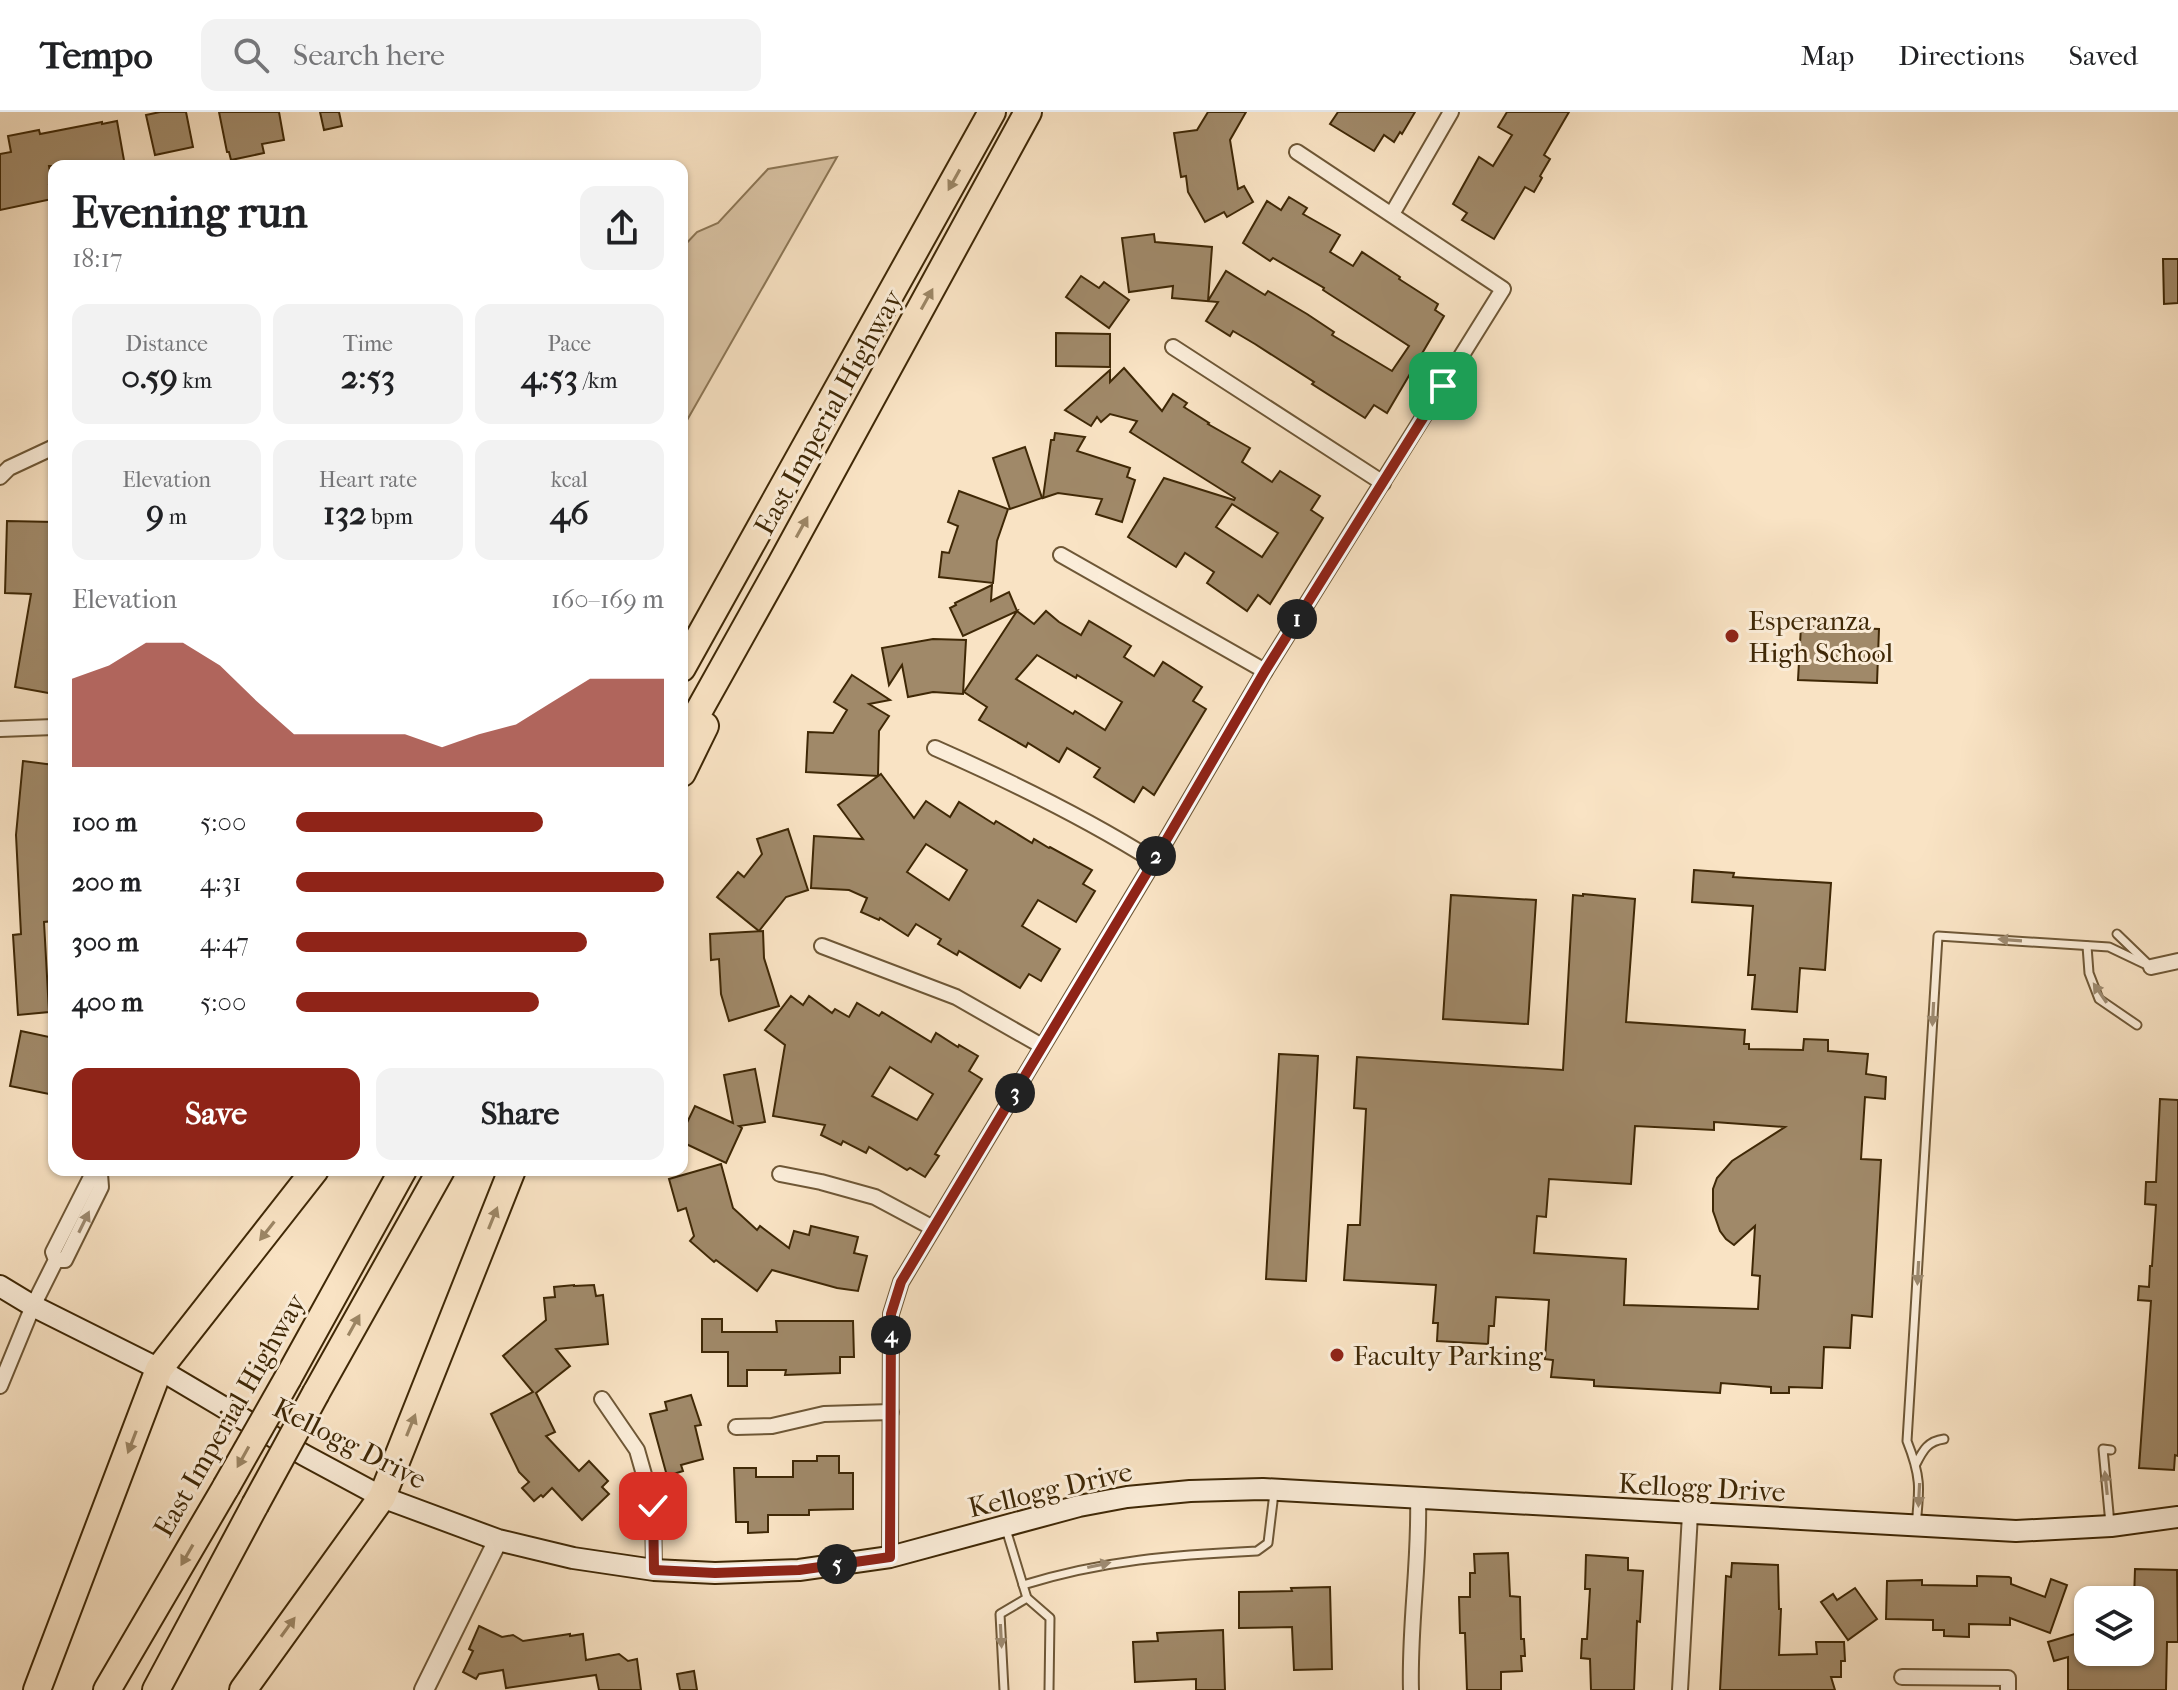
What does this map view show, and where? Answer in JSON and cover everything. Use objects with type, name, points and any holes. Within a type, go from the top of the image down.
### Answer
[{"type":"highway","name":"East Imperial Highway","points":[[688,657],[992,112]]},
{"type":"highway","name":"East Imperial Highway","points":[[688,730],[1028,112]]},
{"type":"highway","points":[[688,636],[745,554]]},
{"type":"highway","points":[[688,760],[781,564]]},
{"type":"highway","points":[[37,1690],[159,1369],[310,1176]]},
{"type":"highway","name":"East Imperial Highway","points":[[107,1690],[226,1487],[400,1176]]},
{"type":"highway","points":[[156,1690],[438,1176]]},
{"type":"highway","points":[[243,1690],[382,1497],[510,1176]]},
{"type":"main road","name":"Kellogg Drive","points":[[0,1286],[33,1306],[159,1369],[304,1455],[382,1497],[498,1540],[573,1558],[654,1570],[715,1573],[799,1570],[890,1557],[1079,1506],[1127,1497],[1190,1491],[1274,1490],[2016,1531],[2111,1526],[2178,1517]]},
{"type":"street","points":[[1392,214],[1451,112]]},
{"type":"street","points":[[890,1557],[891,1314],[901,1282],[1265,671],[1503,289],[1297,152]]},
{"type":"street","points":[[1173,347],[1383,483]]},
{"type":"street","points":[[0,477],[9,468],[48,450]]},
{"type":"street","points":[[1061,555],[1265,671]]},
{"type":"street","points":[[0,729],[48,727]]},
{"type":"street","points":[[935,748],[1019,786],[1109,833],[1154,861]]},
{"type":"street","points":[[822,946],[956,997],[1042,1046]]},
{"type":"street","points":[[2151,967],[2178,961]]},
{"type":"street","points":[[780,1174],[875,1197],[933,1228]]},
{"type":"street","points":[[0,1386],[33,1306],[56,1260],[65,1260],[101,1187],[101,1176]]},
{"type":"street","points":[[602,1399],[637,1450],[653,1506],[654,1570]]},
{"type":"street","points":[[736,1427],[772,1426],[824,1414],[891,1412]]},
{"type":"street","points":[[1411,1690],[1418,1498]]},
{"type":"street","points":[[1680,1690],[1690,1514]]},
{"type":"street","points":[[424,1690],[498,1540]]},
{"type":"street","points":[[1902,1677],[2008,1684]]},
{"type":"lane","points":[[2117,934],[2151,967]]},
{"type":"lane","points":[[1916,1526],[1920,1487],[1916,1464],[1907,1441],[1938,936],[2109,947],[2151,967]]},
{"type":"lane","points":[[2087,946],[2089,973],[2099,999],[2137,1025]]},
{"type":"lane","points":[[1916,1464],[1924,1449],[1934,1440],[1944,1439]]},
{"type":"lane","points":[[2111,1450],[2103,1449],[2111,1526]]},
{"type":"lane","points":[[1023,1585],[1115,1562],[1172,1555],[1257,1551],[1268,1543],[1274,1490]]},
{"type":"lane","points":[[1005,1526],[1027,1598],[1050,1618],[1049,1690]]},
{"type":"lane","points":[[1004,1690],[1000,1614],[1027,1598]]},
{"type":"shaded area","points":[[837,157],[688,418],[688,242],[697,232],[718,223],[768,169]]},
{"type":"building","points":[[186,112],[193,147],[155,155],[146,115]]},
{"type":"building","points":[[219,112],[279,112],[284,140],[262,144],[264,153],[231,160]]},
{"type":"building","points":[[320,112],[339,112],[342,126],[324,130]]},
{"type":"building","points":[[1208,112],[1246,112],[1230,140],[1238,189],[1244,186],[1253,202],[1227,217],[1224,212],[1205,222],[1188,192],[1186,176],[1181,177],[1174,133],[1197,130]]},
{"type":"building","points":[[1338,112],[1415,112],[1394,142],[1384,135],[1374,151],[1330,124]]},
{"type":"building","points":[[1507,112],[1569,112],[1544,155],[1550,159],[1534,192],[1525,187],[1494,239],[1462,220],[1467,213],[1453,204],[1479,157],[1493,166],[1512,135],[1498,127]]},
{"type":"building","points":[[117,121],[124,160],[48,160],[48,200],[0,210],[0,154],[11,152],[8,136]]},
{"type":"building","points":[[1289,197],[1307,208],[1303,214],[1340,235],[1330,252],[1353,266],[1362,252],[1438,304],[1435,310],[1444,316],[1387,413],[1374,405],[1365,418],[1255,344],[1233,331],[1230,336],[1206,321],[1218,302],[1172,298],[1173,286],[1129,292],[1122,238],[1154,234],[1155,242],[1212,247],[1208,301],[1226,271],[1265,295],[1268,291],[1307,314],[1334,332],[1332,335],[1392,371],[1409,346],[1324,288],[1273,258],[1270,261],[1243,243],[1267,201],[1281,210]]},
{"type":"building","points":[[2163,259],[2178,259],[2178,303],[2164,304]]},
{"type":"building","points":[[1081,276],[1099,288],[1104,282],[1129,300],[1109,328],[1066,297]]},
{"type":"building","points":[[1056,333],[1110,334],[1110,367],[1056,366]]},
{"type":"building","points":[[1124,368],[1162,411],[1173,394],[1187,403],[1184,407],[1208,424],[1250,448],[1242,462],[1272,482],[1280,471],[1320,496],[1311,510],[1323,518],[1270,604],[1258,595],[1247,611],[1207,583],[1214,572],[1185,553],[1176,567],[1128,537],[1164,478],[1235,498],[1130,432],[1137,421],[1110,414],[1101,422],[1097,417],[1091,426],[1065,410],[1110,370],[1110,382]],"holes":[[[1232,504],[1278,533],[1262,557],[1216,527]]]},
{"type":"building","points":[[1055,433],[1085,437],[1077,451],[1130,468],[1127,477],[1135,480],[1122,522],[1096,514],[1102,499],[1058,493],[1043,498],[1051,440],[1054,440]]},
{"type":"building","points":[[1025,447],[1042,498],[1010,509],[993,458]]},
{"type":"building","points":[[959,491],[1008,509],[997,541],[993,583],[939,577],[942,552],[949,553],[958,526],[948,522]]},
{"type":"building","points":[[7,521],[48,522],[48,693],[15,687],[31,594],[5,593]]},
{"type":"building","points":[[992,585],[991,601],[1009,592],[1017,611],[963,636],[950,608]]},
{"type":"building","points":[[1017,611],[1034,624],[1046,611],[1081,635],[1089,621],[1131,646],[1124,657],[1154,676],[1163,662],[1202,687],[1193,701],[1206,709],[1154,795],[1143,787],[1134,802],[1094,777],[1100,768],[1067,748],[1059,762],[1028,743],[1026,747],[979,720],[987,707],[964,692]],"holes":[[[1037,655],[1076,678],[1077,675],[1122,702],[1105,730],[1016,679]]]},
{"type":"building","points":[[1801,626],[1879,629],[1877,683],[1798,680]]},
{"type":"building","points":[[933,639],[966,640],[963,694],[933,692],[908,697],[902,665],[889,685],[882,648]]},
{"type":"building","points":[[852,675],[890,700],[869,704],[889,716],[879,731],[878,776],[806,772],[808,732],[833,733],[847,710],[834,702]]},
{"type":"building","points":[[23,761],[48,764],[48,922],[44,922],[48,1012],[18,1015],[13,935],[21,934],[16,835]]},
{"type":"building","points":[[881,774],[914,818],[926,801],[950,817],[959,802],[994,824],[996,821],[1032,843],[1034,839],[1092,870],[1083,884],[1095,891],[1076,922],[1038,900],[1022,926],[1060,949],[1041,981],[1029,974],[1020,988],[959,951],[957,955],[938,944],[941,939],[916,924],[908,936],[880,918],[861,912],[867,898],[849,890],[811,888],[814,836],[863,839],[838,805]],"holes":[[[926,844],[967,870],[949,900],[907,872]]]},
{"type":"building","points":[[788,829],[808,890],[786,897],[759,931],[717,897],[738,872],[744,877],[762,854],[757,839]]},
{"type":"building","points":[[1694,870],[1734,873],[1733,877],[1831,883],[1825,970],[1800,968],[1797,1012],[1752,1009],[1755,975],[1748,975],[1753,906],[1692,902]]},
{"type":"building","points":[[1451,895],[1536,900],[1528,1024],[1443,1019]]},
{"type":"building","points":[[1573,895],[1635,899],[1626,1022],[1745,1030],[1744,1044],[1749,1044],[1749,1049],[1803,1050],[1804,1039],[1828,1040],[1828,1051],[1868,1054],[1866,1074],[1886,1077],[1885,1099],[1865,1097],[1861,1159],[1881,1160],[1872,1317],[1852,1315],[1850,1348],[1824,1347],[1822,1388],[1789,1387],[1789,1393],[1771,1393],[1771,1387],[1721,1383],[1720,1393],[1594,1386],[1594,1380],[1551,1377],[1553,1360],[1545,1359],[1549,1300],[1496,1297],[1494,1326],[1489,1326],[1488,1344],[1437,1341],[1438,1323],[1433,1323],[1436,1285],[1344,1280],[1348,1225],[1360,1225],[1366,1109],[1354,1108],[1357,1057],[1563,1070]],"holes":[[[1714,1122],[1785,1127],[1732,1161],[1717,1178],[1713,1189],[1713,1211],[1726,1239],[1734,1245],[1755,1226],[1752,1275],[1760,1276],[1758,1309],[1624,1305],[1626,1259],[1534,1253],[1537,1216],[1546,1217],[1549,1179],[1631,1184],[1635,1126],[1714,1130]]]},
{"type":"building","points":[[763,931],[764,958],[779,1006],[729,1021],[721,994],[719,959],[711,960],[710,934]]},
{"type":"building","points":[[791,996],[803,1005],[809,996],[832,1013],[835,1009],[849,1017],[857,1003],[879,1016],[882,1012],[931,1042],[936,1033],[978,1056],[969,1071],[982,1079],[935,1154],[939,1156],[925,1177],[869,1147],[866,1153],[843,1141],[841,1145],[821,1135],[825,1125],[773,1116],[785,1045],[765,1030]],"holes":[[[890,1067],[933,1094],[917,1120],[872,1096]]]},
{"type":"building","points":[[21,1031],[48,1037],[48,1094],[10,1086]]},
{"type":"building","points":[[1279,1054],[1318,1056],[1306,1281],[1266,1279]]},
{"type":"building","points":[[755,1069],[765,1122],[739,1126],[742,1128],[726,1163],[688,1145],[688,1121],[695,1106],[733,1123],[724,1075]]},
{"type":"building","points":[[2160,1099],[2178,1100],[2178,1456],[2175,1455],[2174,1470],[2139,1468],[2151,1301],[2138,1300],[2139,1286],[2149,1287],[2152,1266],[2156,1205],[2145,1204],[2146,1182],[2156,1182]]},
{"type":"building","points":[[721,1164],[733,1208],[757,1230],[760,1226],[789,1248],[794,1231],[809,1235],[811,1226],[858,1237],[854,1253],[867,1256],[858,1291],[772,1270],[757,1291],[716,1260],[714,1262],[690,1241],[694,1236],[686,1208],[678,1211],[669,1179]]},
{"type":"building","points":[[594,1285],[596,1296],[603,1295],[608,1344],[556,1349],[570,1366],[536,1393],[555,1432],[546,1436],[579,1471],[589,1461],[608,1481],[602,1487],[609,1494],[582,1520],[552,1488],[534,1501],[522,1488],[529,1482],[519,1472],[491,1414],[533,1392],[503,1356],[546,1320],[544,1298],[555,1297],[554,1287]]},
{"type":"building","points":[[702,1319],[722,1319],[722,1332],[777,1332],[776,1321],[853,1321],[854,1357],[840,1357],[840,1373],[785,1375],[786,1370],[747,1370],[747,1386],[728,1386],[728,1352],[702,1352]]},
{"type":"building","points":[[691,1395],[701,1425],[695,1426],[703,1459],[681,1465],[683,1471],[667,1476],[650,1414],[667,1410],[665,1402]]},
{"type":"building","points":[[817,1456],[839,1456],[839,1473],[853,1473],[853,1509],[809,1510],[809,1515],[768,1515],[768,1532],[748,1533],[748,1522],[736,1522],[734,1468],[756,1468],[756,1477],[793,1477],[793,1461],[817,1461]]},
{"type":"building","points":[[1508,1553],[1510,1596],[1520,1597],[1521,1639],[1524,1639],[1525,1656],[1521,1656],[1522,1671],[1501,1672],[1501,1690],[1467,1690],[1465,1633],[1460,1633],[1459,1597],[1470,1597],[1470,1573],[1475,1573],[1474,1554]]},
{"type":"building","points":[[1586,1555],[1628,1558],[1628,1570],[1643,1571],[1634,1690],[1591,1690],[1590,1659],[1581,1658],[1582,1639],[1587,1639],[1590,1589],[1585,1589]]},
{"type":"building","points":[[1732,1563],[1778,1565],[1781,1609],[1779,1655],[1817,1654],[1816,1642],[1844,1642],[1845,1661],[1841,1661],[1841,1677],[1831,1677],[1835,1690],[1720,1690],[1726,1576],[1731,1577]]},
{"type":"building","points":[[2135,1569],[2177,1570],[2178,1642],[2167,1642],[2166,1690],[2068,1690],[2068,1657],[2054,1661],[2048,1642],[2074,1634],[2074,1666],[2154,1666],[2154,1586],[2134,1586]]},
{"type":"building","points":[[1977,1576],[2009,1577],[2011,1584],[2045,1597],[2051,1579],[2067,1585],[2050,1633],[2010,1618],[2010,1625],[1969,1624],[1969,1637],[1944,1636],[1944,1630],[1933,1630],[1933,1620],[1886,1619],[1887,1581],[1922,1580],[1922,1585],[1977,1586]]},
{"type":"building","points":[[1330,1587],[1332,1669],[1294,1670],[1292,1627],[1239,1628],[1239,1592]]},
{"type":"building","points":[[1855,1588],[1877,1619],[1848,1640],[1821,1602],[1833,1594],[1837,1600]]},
{"type":"building","points":[[479,1626],[502,1637],[513,1635],[523,1641],[583,1634],[586,1660],[619,1654],[628,1661],[637,1659],[641,1690],[599,1690],[596,1675],[506,1688],[503,1670],[479,1674],[476,1679],[463,1672],[473,1651],[469,1649]]},
{"type":"building","points":[[1223,1630],[1225,1690],[1196,1690],[1196,1679],[1135,1682],[1133,1642],[1158,1641],[1157,1633]]},
{"type":"building","points":[[694,1671],[697,1690],[680,1690],[677,1674]]},
{"type":"place","name":"Esperanza High School","points":[[1732,636]]},
{"type":"place","name":"Faculty Parking","points":[[1337,1355]]},
{"type":"route","points":[[653,1506],[654,1570],[715,1573],[799,1570],[890,1557],[891,1314],[901,1282],[1265,671],[1443,386]]}]
